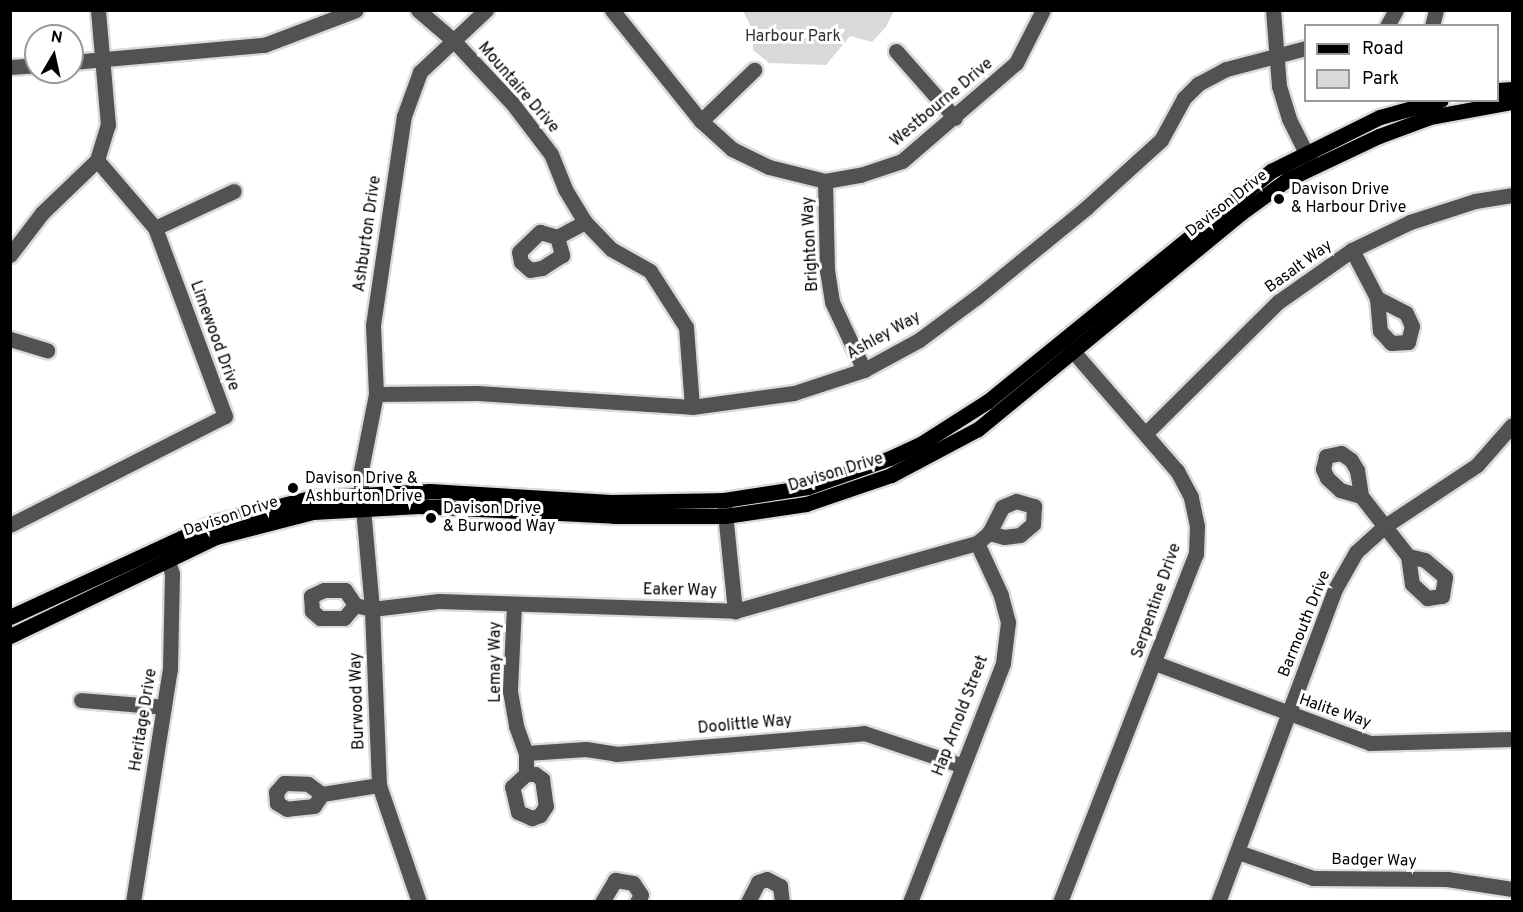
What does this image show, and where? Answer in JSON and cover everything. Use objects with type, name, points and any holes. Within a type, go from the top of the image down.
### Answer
[{"type":"main road","name":"Davison Drive","points":[[10,617],[166,550],[269,522],[363,500],[429,491],[611,502],[724,500],[808,487],[922,443],[988,401],[1271,171],[1380,117],[1434,102]]},
{"type":"main road","name":"Davison Drive","points":[[363,500],[419,506],[614,516],[724,516],[806,504],[891,475],[978,429],[1077,351],[1241,213],[1312,167],[1379,135],[1430,117],[1512,102]]},
{"type":"main road","name":"Davison Drive","points":[[10,636],[166,550]]},
{"type":"street","points":[[10,255],[42,213],[97,160],[108,125],[98,10]]},
{"type":"street","points":[[84,61],[264,45],[356,10]]},
{"type":"street","name":"Mountaire Drive","points":[[418,10],[453,40],[512,103],[552,154],[565,189],[585,222],[611,249],[650,271],[686,327],[692,407]]},
{"type":"street","name":"Ashburton Drive","points":[[363,500],[360,475],[376,394],[373,325],[404,116],[420,72],[486,10]]},
{"type":"street","name":"Westbourne Drive","points":[[612,10],[701,121],[732,149],[769,167],[825,181],[860,175],[903,161],[1016,63],[1043,10]]},
{"type":"street","points":[[1273,10],[1275,56],[1289,119],[1312,167]]},
{"type":"street","points":[[1388,24],[1396,10]]},
{"type":"street","name":"Ashley Way","points":[[376,394],[477,393],[692,407],[794,393],[864,370],[919,340],[977,297],[1086,208],[1161,140],[1184,98],[1198,84],[1226,69],[1304,48]]},
{"type":"street","points":[[896,51],[955,118]]},
{"type":"street","points":[[701,121],[754,70]]},
{"type":"street","name":"Limewood Drive","points":[[10,525],[225,416],[155,228],[97,160]]},
{"type":"street","name":"Brighton Way","points":[[825,181],[827,270],[832,302],[864,370]]},
{"type":"street","points":[[155,228],[234,191]]},
{"type":"street","name":"Basalt Way","points":[[1146,433],[1278,302],[1352,250],[1410,222],[1475,201],[1512,195]]},
{"type":"street","points":[[557,237],[585,222]]},
{"type":"street","points":[[1352,250],[1377,298]]},
{"type":"street","points":[[10,339],[47,350]]},
{"type":"street","name":"Serpentine Drive","points":[[1060,902],[1196,554],[1197,526],[1187,488],[1146,433],[1077,351],[1064,341]]},
{"type":"street","name":"Barmouth Drive","points":[[1218,902],[1335,589],[1356,552],[1385,526],[1477,465],[1510,435]]},
{"type":"street","points":[[1360,496],[1408,555]]},
{"type":"street","name":"Burwood Way","points":[[363,500],[372,609],[379,785],[419,902]]},
{"type":"street","points":[[724,500],[735,611]]},
{"type":"street","name":"Eaker Way","points":[[372,609],[439,601],[735,611],[983,538]]},
{"type":"street","name":"Hap Arnold Street","points":[[910,902],[961,765],[1003,663],[1008,622],[983,538]]},
{"type":"street","name":"Heritage Drive","points":[[134,902],[170,669],[166,550]]},
{"type":"street","points":[[355,605],[372,609]]},
{"type":"street","name":"Lemay Way","points":[[514,605],[510,691],[516,726],[526,753],[526,774]]},
{"type":"street","name":"Halite Way","points":[[1155,663],[1289,715],[1370,743],[1512,739]]},
{"type":"street","points":[[81,700],[164,708]]},
{"type":"street","name":"Doolittle Way","points":[[526,753],[586,749],[615,754],[864,733],[961,765]]},
{"type":"street","points":[[322,794],[379,785]]},
{"type":"street","name":"Badger Way","points":[[1238,852],[1313,878],[1447,879],[1512,889]]},
{"type":"street","points":[[748,902],[758,882],[767,879],[780,886],[782,902]]},
{"type":"street","points":[[602,902],[615,880],[633,883],[641,896],[638,902]]},
{"type":"green space","name":"Harbour Park","points":[[743,11],[894,11],[886,27],[872,42],[850,36],[826,65],[769,63],[753,50],[752,29]]},
{"type":"place","name":"Davison Drive & Harbour Drive","points":[[1279,199]]},
{"type":"place","name":"Davison Drive & Ashburton Drive","points":[[293,488]]},
{"type":"place","name":"Davison Drive & Burwood Way","points":[[431,518]]}]
